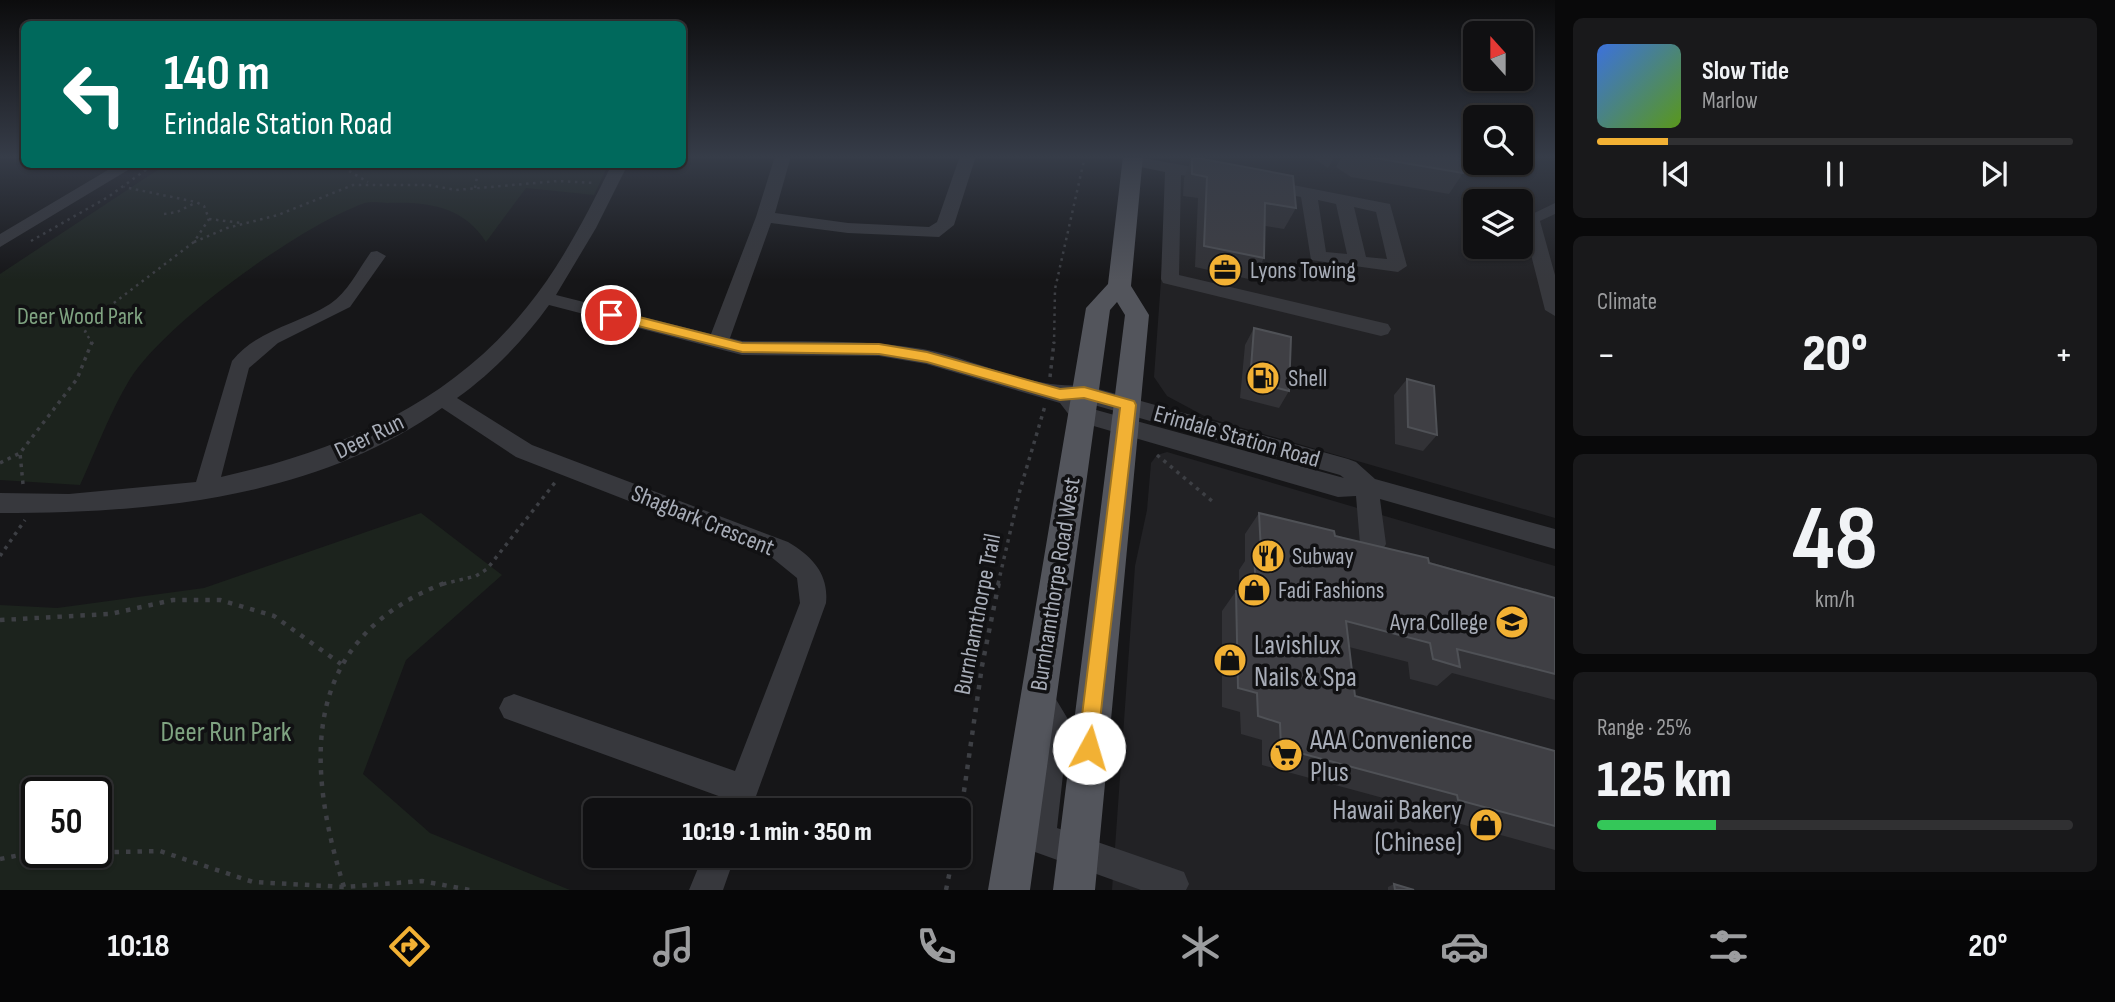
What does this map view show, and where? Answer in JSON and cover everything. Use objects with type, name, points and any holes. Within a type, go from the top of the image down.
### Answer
[{"type":"main road","points":[[1119,286],[1129,198]]},
{"type":"main road","name":"Burnhamthorpe Road West","points":[[1009,890],[1038,696],[1075,400],[1098,308],[1119,286],[1137,315],[1074,890]]},
{"type":"street","points":[[0,242],[74,198]]},
{"type":"street","name":"Deer Run","points":[[0,503],[136,500],[205,492],[276,476],[335,454],[395,426],[442,398],[520,330],[544,298],[603,198]]},
{"type":"street","points":[[718,342],[771,198]]},
{"type":"street","points":[[765,217],[897,233],[933,233],[945,225],[954,198]]},
{"type":"street","points":[[1172,198],[1170,279],[1381,328]]},
{"type":"street","points":[[1310,198],[1317,256],[1398,265],[1384,208],[1331,198]]},
{"type":"street","points":[[1343,200],[1358,261]]},
{"type":"street","points":[[1555,208],[1531,219],[1555,310]]},
{"type":"street","points":[[205,492],[239,366],[248,352],[336,308],[353,294],[377,256]]},
{"type":"street","name":"Erindale Station Road","points":[[544,298],[742,348],[879,349],[927,357],[1127,416],[1338,488],[1367,486],[1555,539]]},
{"type":"street","name":"Shagbark Crescent","points":[[442,398],[524,451],[779,549],[797,559],[810,575],[816,587],[813,603],[739,798]]},
{"type":"street","points":[[1367,486],[1373,544]]},
{"type":"street","points":[[1038,696],[1054,721],[1040,832],[1046,841],[1172,884]]},
{"type":"street","points":[[514,708],[737,798]]},
{"type":"street","points":[[706,890],[714,868]]},
{"type":"path","points":[[21,247],[106,198]]},
{"type":"path","points":[[175,198],[204,206],[209,219]]},
{"type":"path","points":[[0,463],[20,453],[77,379],[93,344],[85,332],[94,318],[194,242],[244,223],[278,215],[322,198]]},
{"type":"path","points":[[1051,373],[1055,289],[1076,198]]},
{"type":"path","points":[[164,214],[177,212],[196,202]]},
{"type":"path","points":[[209,219],[244,223]]},
{"type":"path","points":[[194,242],[209,219]]},
{"type":"path","name":"Burnhamthorpe Trail","points":[[963,798],[982,666],[1003,561],[1020,490],[1044,411]]},
{"type":"path","points":[[0,556],[31,504],[20,453]]},
{"type":"path","points":[[1155,453],[1212,501]]},
{"type":"path","points":[[344,887],[328,842],[316,760],[321,716],[341,664],[387,612],[450,581],[480,575],[522,527],[567,466]]},
{"type":"path","points":[[0,620],[110,614],[173,600],[220,600],[274,616],[341,664]]},
{"type":"path","points":[[0,859],[25,854],[160,851],[253,883],[344,887],[422,881],[470,890]]},
{"type":"path","points":[[946,890],[951,868]]},
{"type":"shaded area","points":[[1167,198],[1463,198],[1463,259],[1533,259],[1533,198],[1555,198],[1555,518],[1208,418],[1167,396],[1154,377]]},
{"type":"shaded area","points":[[1167,452],[1555,566],[1555,890],[1112,890],[1135,566],[1147,510],[1151,463],[1157,455]]},
{"type":"green space","name":"Deer Wood Park","points":[[116,198],[519,198],[486,242],[467,221],[431,205],[368,203],[335,216],[270,255],[202,305],[148,356],[123,392],[80,485],[0,480],[0,274]]},
{"type":"green space","name":"Deer Run Park","points":[[421,513],[502,575],[406,660],[363,774],[430,833],[570,890],[0,890],[0,605],[57,608],[204,588]]},
{"type":"building","points":[[1206,198],[1295,198],[1296,208],[1265,203],[1264,258],[1204,246]]},
{"type":"building","points":[[1254,328],[1291,337],[1289,391],[1250,381]]},
{"type":"building","points":[[1407,379],[1434,386],[1437,435],[1408,427]]},
{"type":"building","points":[[1259,513],[1334,531],[1335,536],[1428,558],[1429,563],[1555,598],[1555,674],[1457,649],[1460,667],[1433,659],[1430,643],[1346,621],[1355,696],[1555,751],[1555,826],[1458,800],[1457,795],[1281,748],[1280,723],[1258,716],[1257,693],[1238,688],[1236,591],[1256,596],[1254,549],[1261,551]]},
{"type":"building","points":[[1394,884],[1414,890],[1395,890]]},
{"type":"place","name":"Lyons Towing","points":[[1225,270]]},
{"type":"place","name":"Shell","points":[[1263,378]]},
{"type":"place","name":"Subway","points":[[1268,556]]},
{"type":"place","name":"Fadi Fashions","points":[[1254,590]]},
{"type":"place","name":"Ayra College","points":[[1512,622]]},
{"type":"place","name":"Lavishlux Nails & Spa","points":[[1230,660]]},
{"type":"place","name":"AAA Convenience Plus","points":[[1286,755]]},
{"type":"place","name":"Hawaii Bakery (Chinese)","points":[[1486,825]]},
{"type":"route","points":[[611,315],[742,348],[879,349],[927,357],[1060,395],[1084,393],[1128,405],[1089,748]]}]
